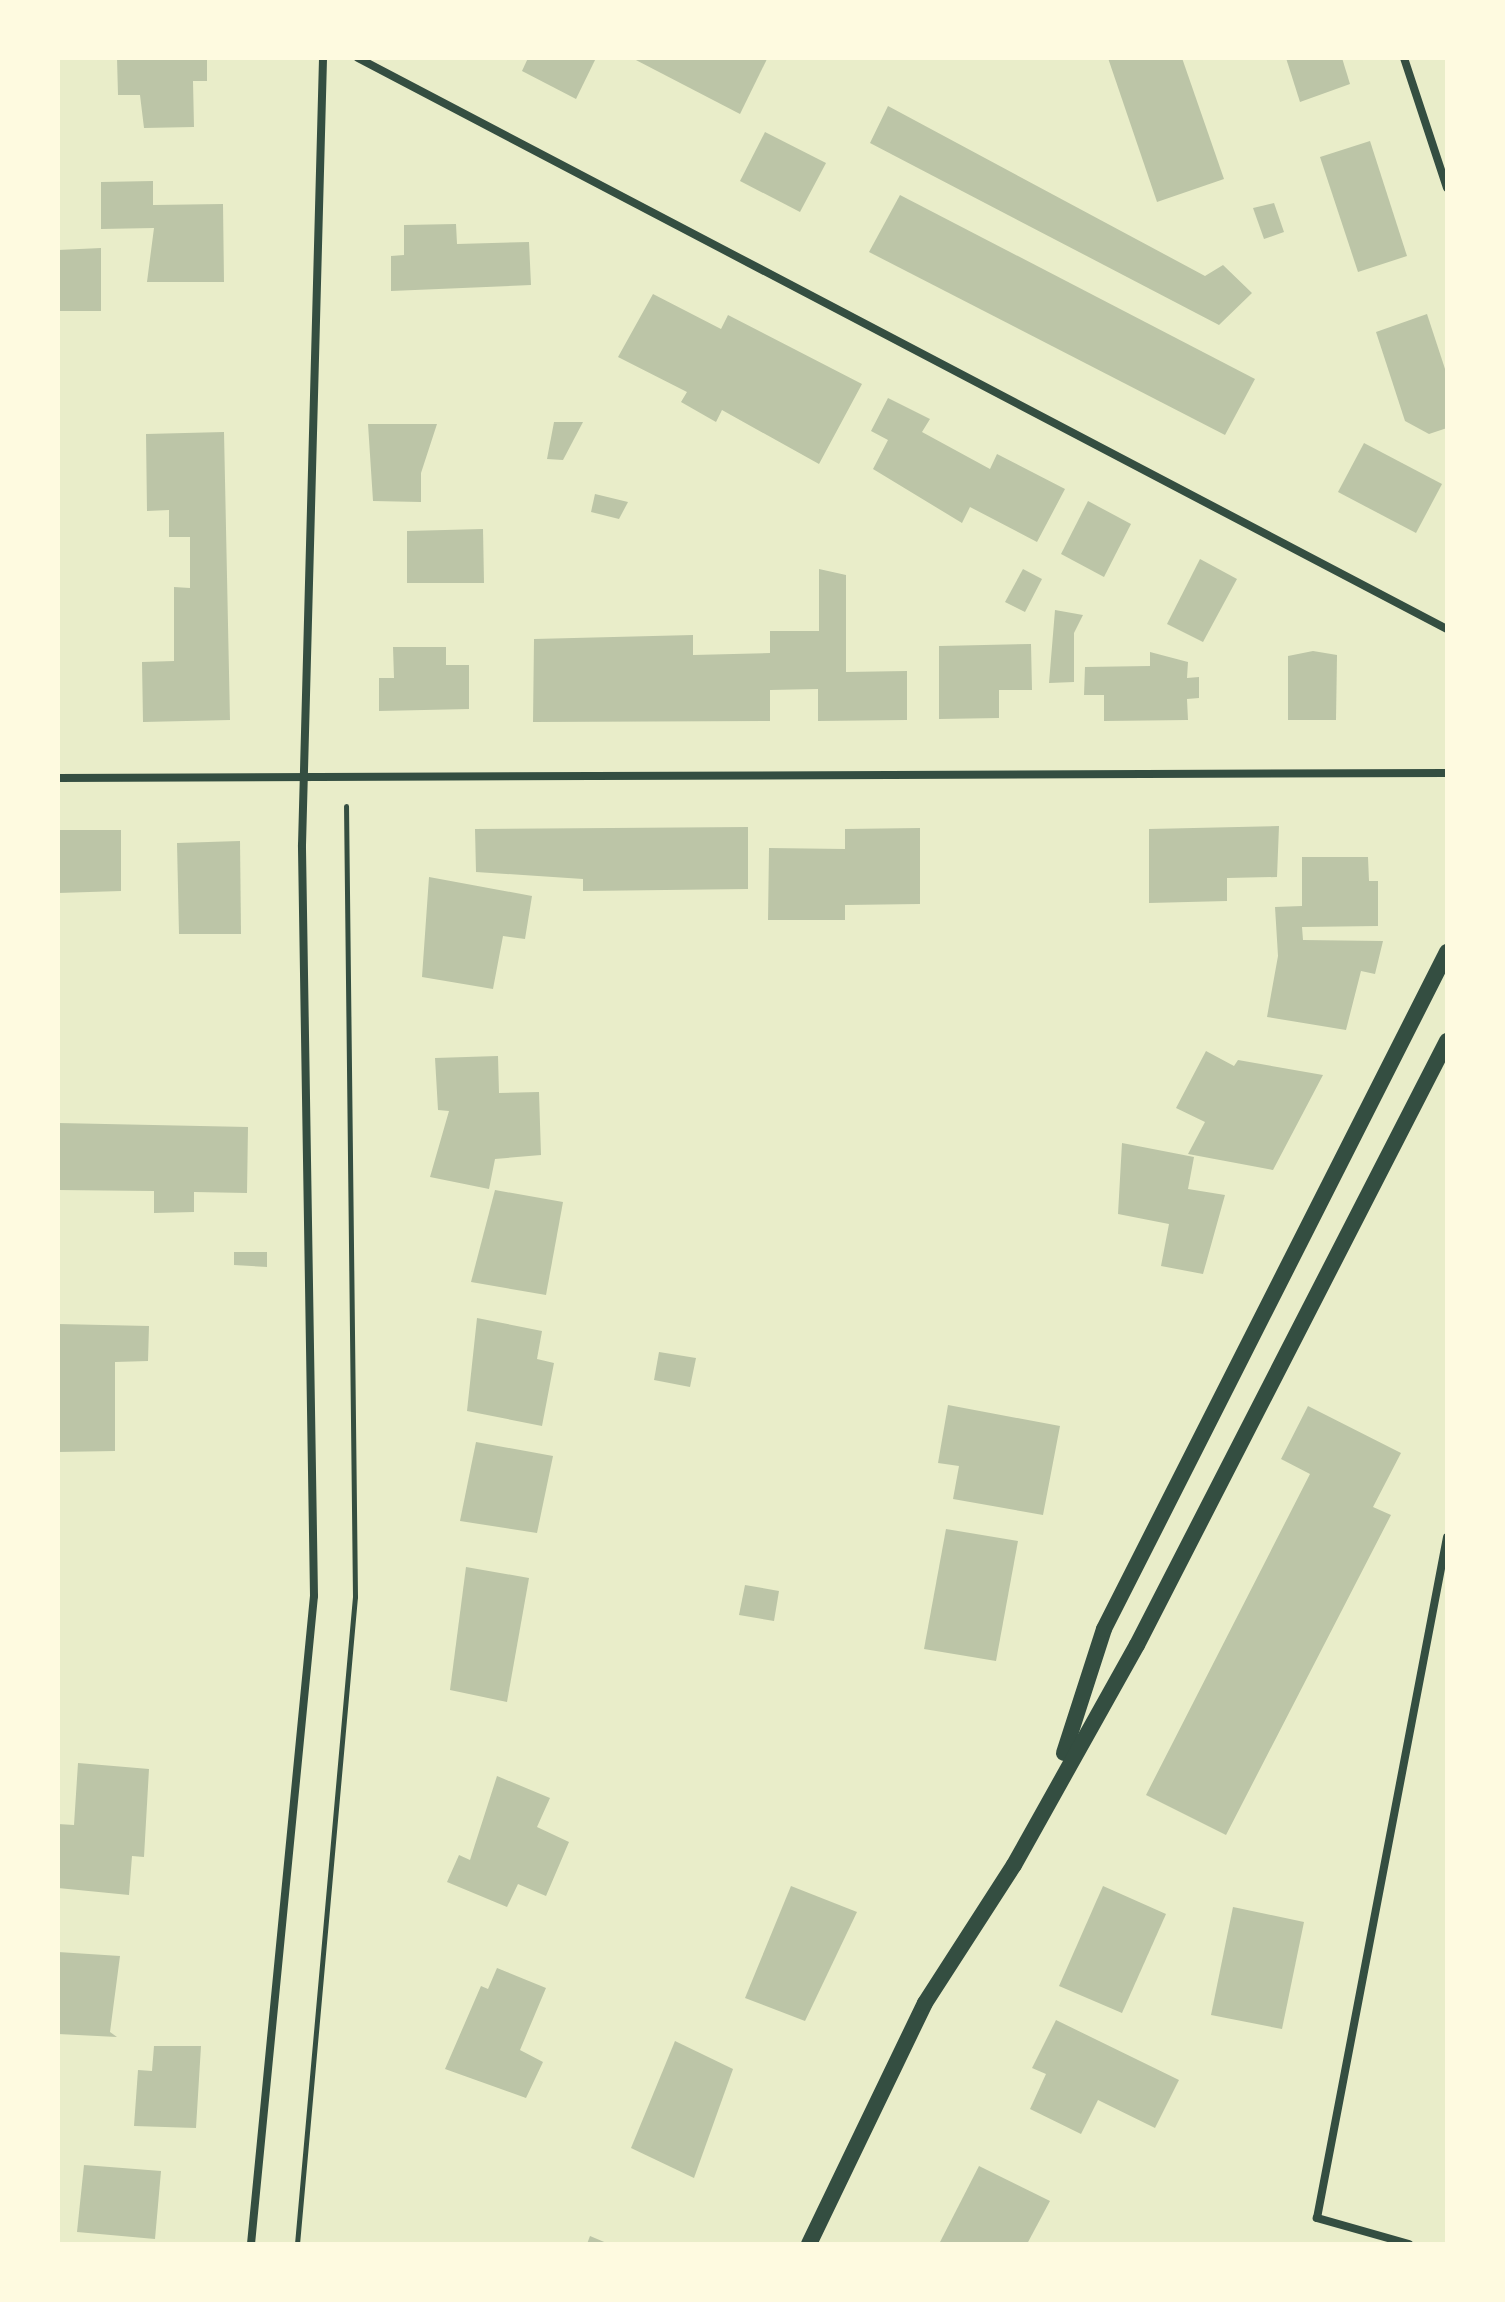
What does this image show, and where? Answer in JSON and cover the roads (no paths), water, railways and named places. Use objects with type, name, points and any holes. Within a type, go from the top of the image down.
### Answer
[{"type":"main road","points":[[1055,1782],[1104,1629],[1447,952]]},
{"type":"main road","points":[[809,2244],[925,2003],[1014,1865],[1055,1782],[1137,1645],[1447,1041]]},
{"type":"street","points":[[251,2244],[314,1596],[303,776],[323,58]]},
{"type":"street","points":[[358,58],[1447,629]]},
{"type":"street","points":[[1404,58],[1447,188]]},
{"type":"street","points":[[58,778],[1447,773]]},
{"type":"street","points":[[1409,2244],[1317,2218],[1447,1537]]}]
